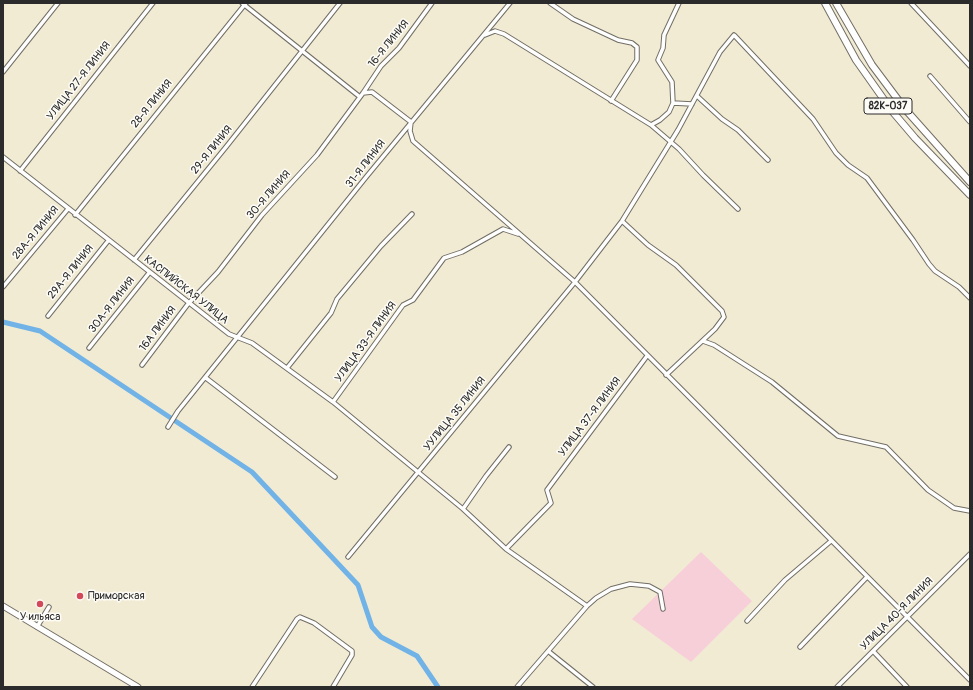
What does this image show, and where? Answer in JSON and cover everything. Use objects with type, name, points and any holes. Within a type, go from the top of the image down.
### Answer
[{"type":"main road","name":"82К-037","points":[[825,3],[856,60],[892,111],[915,138],[970,195]]},
{"type":"main road","points":[[836,3],[872,65],[905,109],[970,182]]},
{"type":"main road","points":[[3,606],[138,687]]},
{"type":"street","points":[[3,72],[58,3]]},
{"type":"street","name":"УЛИЦА 27-Я ЛИНИЯ","points":[[20,170],[153,3]]},
{"type":"street","name":"29-Я ЛИНИЯ","points":[[134,260],[226,148],[340,3]]},
{"type":"street","name":"16-Я ЛИНИЯ","points":[[361,95],[381,66],[399,48],[432,3]]},
{"type":"street","name":"31-Я ЛИНИЯ","points":[[168,426],[178,411],[411,122],[510,3]]},
{"type":"street","points":[[550,3],[573,19],[618,40],[632,43],[637,47],[637,60],[611,101]]},
{"type":"street","points":[[651,125],[669,112],[673,103],[672,82],[658,60],[663,48],[664,35],[678,3]]},
{"type":"street","points":[[911,3],[970,66]]},
{"type":"street","points":[[244,4],[361,95],[372,92],[411,122],[410,131],[413,141],[575,282],[866,578],[908,616],[970,680]]},
{"type":"street","name":"28-Я ЛИНИЯ","points":[[75,215],[244,4]]},
{"type":"street","points":[[481,38],[490,31],[500,32],[651,125],[670,141],[738,209]]},
{"type":"street","name":"УУЛИЦА 35 ЛИНИЯ","points":[[348,557],[575,282],[622,221],[678,130],[720,52],[734,35],[812,120],[836,153],[848,165],[867,178],[935,271],[959,287],[970,298]]},
{"type":"street","points":[[930,76],[970,122]]},
{"type":"street","name":"30-Я ЛИНИЯ","points":[[188,304],[218,272],[262,215],[317,155],[361,95]]},
{"type":"street","points":[[697,96],[722,119],[738,130],[768,160]]},
{"type":"street","points":[[673,103],[692,104]]},
{"type":"street","name":"КАСПИЙСКАЯ УЛИЦА","points":[[3,157],[188,304],[229,334],[252,343],[333,402],[463,509],[506,549],[587,606]]},
{"type":"street","name":"28А-Я ЛИНИЯ","points":[[3,287],[68,209]]},
{"type":"street","points":[[287,368],[331,313],[337,299],[381,246],[412,214]]},
{"type":"street","points":[[622,221],[648,245],[676,265],[722,311],[724,317],[703,341],[666,375]]},
{"type":"street","name":"УЛИЦА 33-Я ЛИНИЯ","points":[[333,402],[403,305],[413,300],[444,258],[462,252],[503,229],[521,235]]},
{"type":"street","name":"29А-Я ЛИНИЯ","points":[[48,316],[108,241]]},
{"type":"street","name":"30А-Я ЛИНИЯ","points":[[89,348],[149,273]]},
{"type":"street","name":"16А ЛИНИЯ","points":[[142,365],[188,304]]},
{"type":"street","points":[[703,341],[714,345],[772,382],[838,436],[886,447],[928,490],[954,508],[970,511]]},
{"type":"street","name":"УЛИЦА 37-Я ЛИНИЯ","points":[[506,549],[551,503],[547,490],[647,356]]},
{"type":"street","points":[[206,378],[334,477]]},
{"type":"street","points":[[463,509],[509,447]]},
{"type":"street","points":[[747,621],[780,584],[831,541]]},
{"type":"street","name":"УЛИЦА 40-Я ЛИНИЯ","points":[[837,687],[970,554]]},
{"type":"street","points":[[800,647],[866,578]]},
{"type":"street","points":[[517,687],[587,606],[596,598],[611,589],[630,584],[649,586],[660,592],[663,609]]},
{"type":"street","points":[[37,627],[49,607]]},
{"type":"street","points":[[252,687],[297,619],[300,617],[314,623],[352,651],[352,655],[333,687]]},
{"type":"street","points":[[548,651],[593,687]]},
{"type":"street","points":[[873,651],[907,687]]},
{"type":"shaded area","points":[[701,552],[752,601],[691,662],[632,619]]},
{"type":"waterway","points":[[3,322],[40,331],[252,472],[358,585],[372,627],[381,637],[417,656],[438,687]]},
{"type":"place","name":"Приморская","points":[[80,596]]},
{"type":"place","name":"У ильяса","points":[[40,604]]}]
